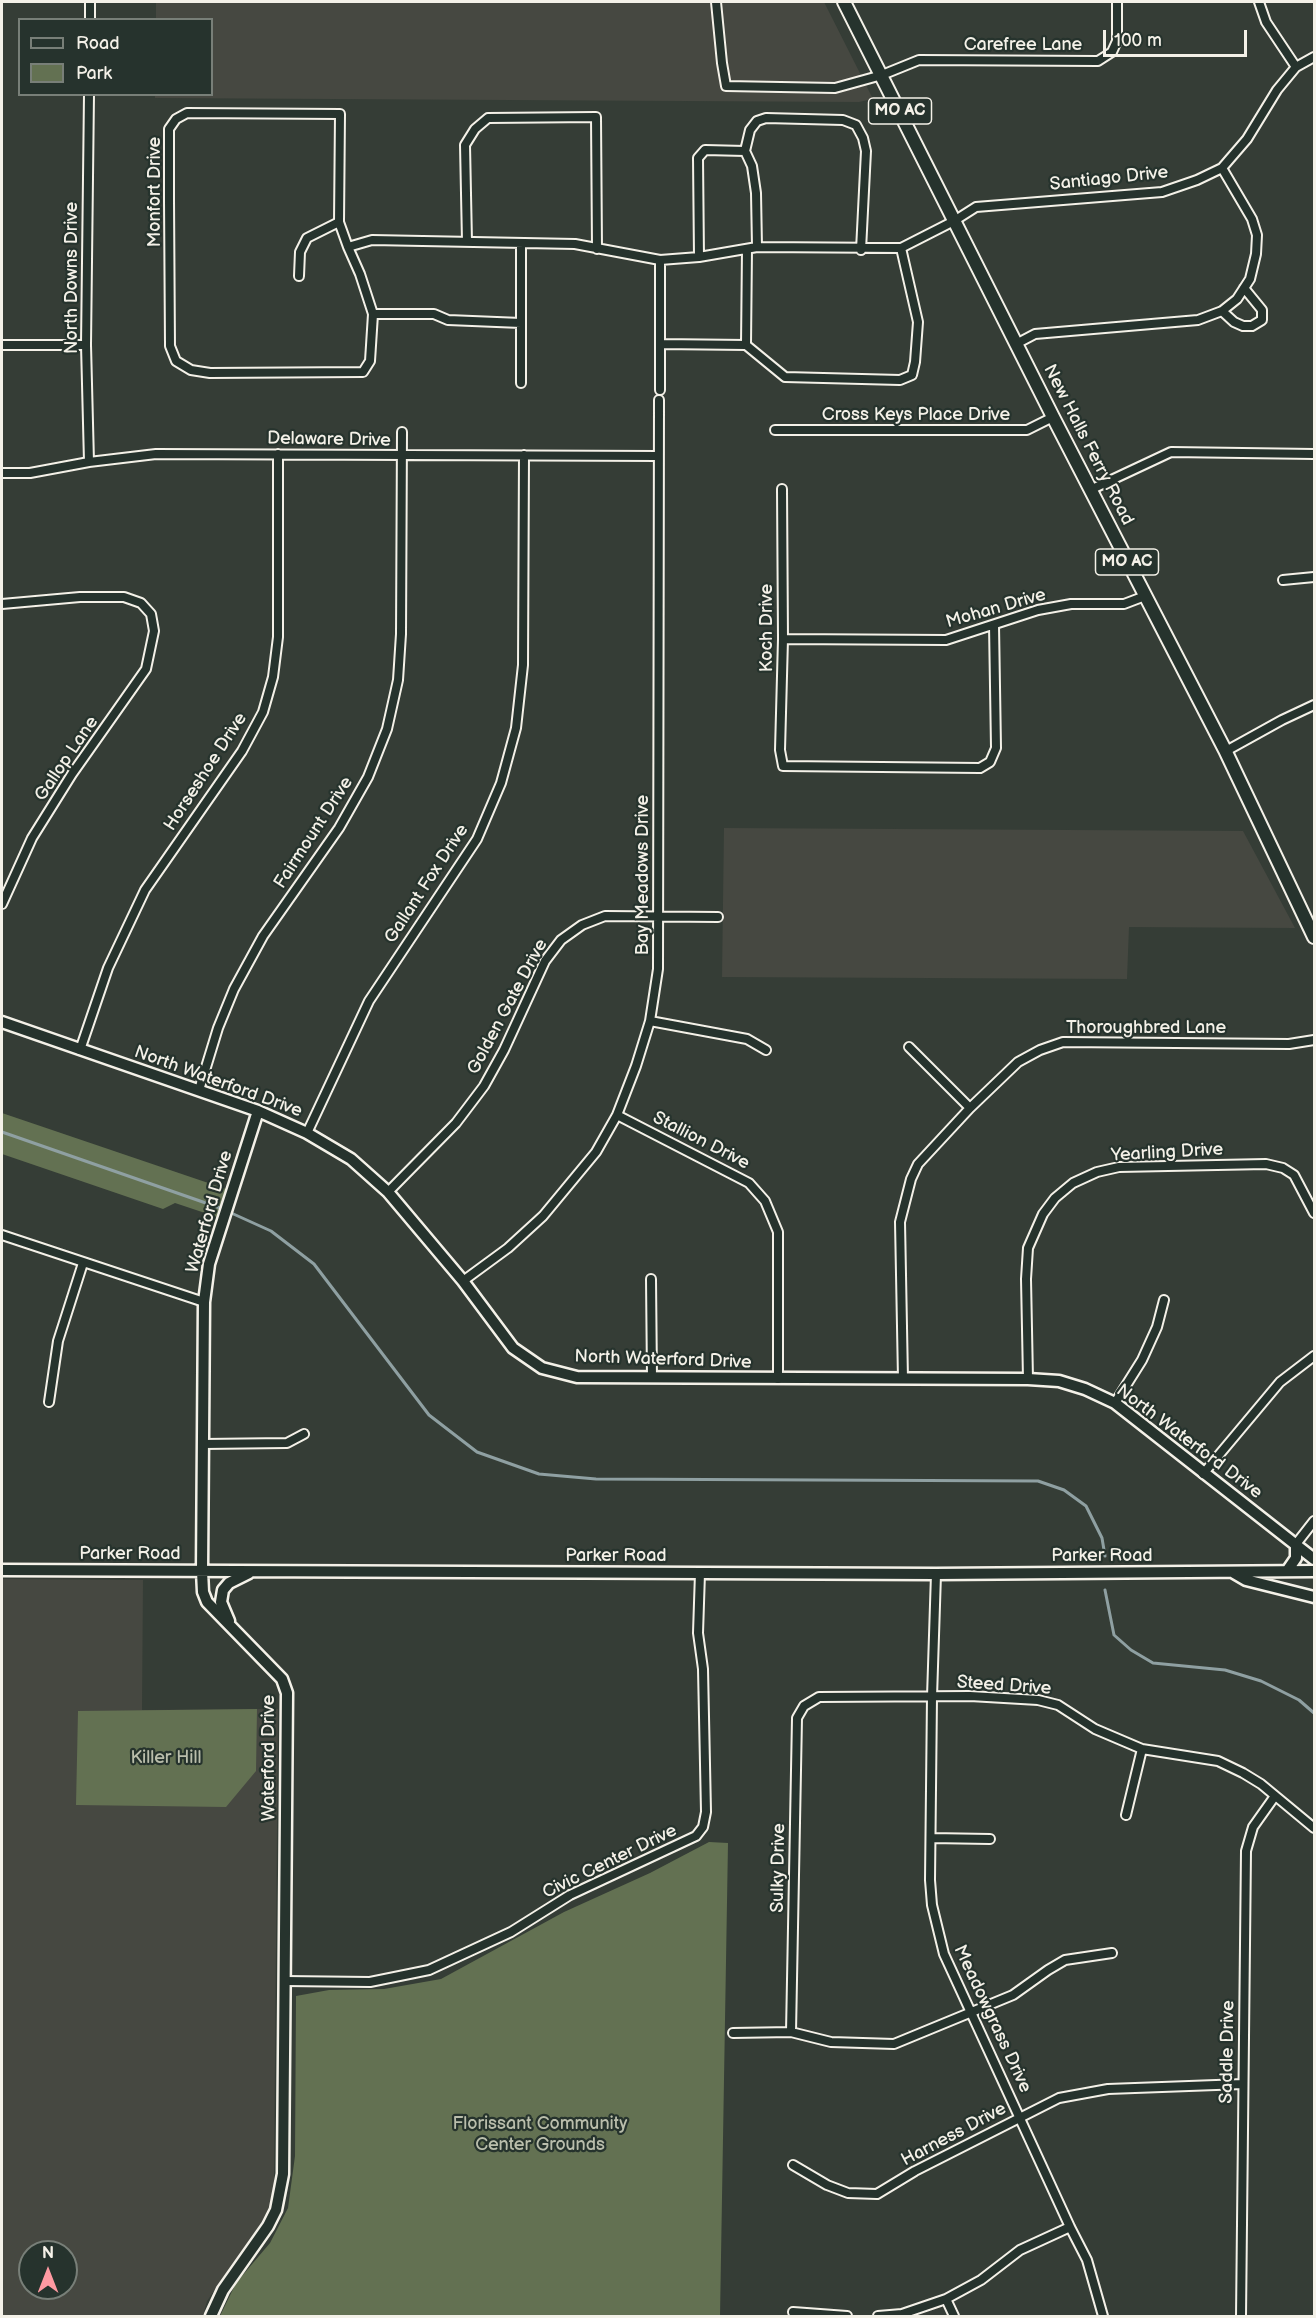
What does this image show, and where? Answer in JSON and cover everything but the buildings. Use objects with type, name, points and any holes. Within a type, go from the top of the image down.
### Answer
[{"type":"main road","name":"New Halls Ferry Road","points":[[844,2],[1144,596],[1226,751],[1314,937]]},
{"type":"street","points":[[90,2],[90,18]]},
{"type":"street","name":"Carefree Lane","points":[[717,2],[726,86],[835,88],[882,75],[919,60],[1098,61],[1112,52],[1117,41],[1117,2]]},
{"type":"street","points":[[1259,2],[1266,22],[1296,67]]},
{"type":"street","name":"Santiago Drive","points":[[348,247],[372,240],[575,244],[660,260],[699,257],[757,247],[861,250],[902,248],[954,221],[975,207],[1162,192],[1197,180],[1222,168],[1247,139],[1277,90],[1296,67],[1314,57]]},
{"type":"street","name":"North Downs Drive","points":[[89,96],[86,345],[89,462]]},
{"type":"street","name":"Monfort Drive","points":[[339,222],[340,114],[187,114],[176,119],[169,129],[170,346],[177,361],[191,370],[210,373],[363,372],[370,361],[373,314]]},
{"type":"street","points":[[467,242],[465,145],[475,129],[488,118],[596,117],[597,249]]},
{"type":"street","points":[[757,247],[756,193],[752,166],[745,151],[750,130],[757,121],[766,118],[843,120],[856,125],[863,138],[866,151],[861,250]]},
{"type":"street","points":[[699,257],[698,158],[705,150],[745,151]]},
{"type":"street","points":[[1016,344],[1035,334],[1198,320],[1222,311],[1237,299],[1250,279],[1256,254],[1257,234],[1252,219],[1222,168]]},
{"type":"street","points":[[299,276],[300,252],[307,238],[339,222],[373,314],[434,314],[448,320],[521,323]]},
{"type":"street","points":[[521,243],[521,383]]},
{"type":"street","points":[[660,344],[746,345],[785,377],[900,380],[912,375],[918,322],[902,248]]},
{"type":"street","points":[[746,345],[747,249]]},
{"type":"street","points":[[660,260],[660,390]]},
{"type":"street","points":[[1222,311],[1234,322],[1243,326],[1252,326],[1262,320],[1262,310],[1244,288]]},
{"type":"street","points":[[2,345],[86,345]]},
{"type":"street","name":"Bay Meadows Drive","points":[[463,1281],[508,1248],[543,1216],[596,1152],[617,1115],[650,1021],[658,969],[659,400]]},
{"type":"street","name":"Cross Keys Place Drive","points":[[775,430],[1027,430],[1053,417]]},
{"type":"street","name":"Fairmount Drive","points":[[199,1090],[218,1028],[234,989],[263,936],[339,828],[368,777],[387,729],[398,680],[401,634],[402,432]]},
{"type":"street","points":[[1090,490],[1171,452],[1314,453]]},
{"type":"street","name":"Delaware Drive","points":[[2,473],[30,473],[89,462],[156,454],[658,456]]},
{"type":"street","name":"Horseshoe Drive","points":[[80,1050],[108,968],[145,890],[242,751],[263,712],[273,677],[278,637],[278,454]]},
{"type":"street","name":"Gallant Fox Drive","points":[[307,1133],[369,1001],[477,839],[501,783],[516,728],[523,664],[524,455]]},
{"type":"street","name":"Koch Drive","points":[[782,489],[783,639],[780,750],[783,766],[980,768],[990,762],[996,748],[994,625]]},
{"type":"street","points":[[1283,580],[1314,577]]},
{"type":"street","name":"Mohan Drive","points":[[783,639],[946,640],[1038,610],[1071,604],[1124,604],[1144,596]]},
{"type":"street","name":"Gallop Lane","points":[[2,604],[80,597],[124,597],[141,603],[151,615],[154,631],[146,669],[72,774],[32,838],[2,904]]},
{"type":"street","points":[[1226,751],[1281,720],[1314,705]]},
{"type":"street","name":"Golden Gate Drive","points":[[388,1192],[456,1123],[484,1086],[504,1050],[545,961],[561,940],[582,925],[605,916],[718,917]]},
{"type":"street","points":[[650,1021],[747,1039],[766,1050]]},
{"type":"street","name":"North Waterford Drive","points":[[2,1022],[258,1111],[307,1133],[351,1159],[388,1192],[463,1281],[513,1348],[542,1368],[577,1377],[1059,1381],[1085,1389],[1115,1403],[1314,1559]]},
{"type":"street","name":"Thoroughbred Lane","points":[[903,1379],[900,1222],[905,1197],[918,1164],[970,1108],[1018,1062],[1040,1050],[1064,1042],[1289,1044],[1314,1040]]},
{"type":"street","points":[[909,1047],[970,1108]]},
{"type":"street","name":"Waterford Drive","points":[[211,2316],[223,2290],[268,2226],[276,2210],[282,2188],[287,1693],[282,1679],[207,1602],[203,1592],[202,1571],[204,1302],[209,1264],[258,1111]]},
{"type":"street","name":"Stallion Drive","points":[[617,1115],[749,1183],[765,1201],[778,1232],[778,1379]]},
{"type":"street","name":"Yearling Drive","points":[[1028,1379],[1026,1279],[1028,1248],[1043,1214],[1055,1198],[1073,1183],[1097,1172],[1119,1167],[1266,1164],[1283,1168],[1293,1175],[1314,1213]]},
{"type":"street","points":[[2,1235],[204,1302]]},
{"type":"street","points":[[49,1402],[58,1341],[83,1263]]},
{"type":"street","points":[[651,1279],[652,1378]]},
{"type":"street","points":[[1115,1403],[1142,1360],[1157,1327],[1164,1300]]},
{"type":"street","points":[[1203,1474],[1280,1382],[1314,1356]]},
{"type":"street","points":[[203,1444],[287,1443],[304,1434]]},
{"type":"street","points":[[1287,1571],[1296,1558],[1296,1544],[1314,1521]]},
{"type":"street","name":"Parker Road","points":[[2,1570],[936,1574],[1314,1571]]},
{"type":"street","points":[[232,1627],[221,1602],[223,1590],[239,1576],[256,1571]]},
{"type":"street","name":"Parker Road","points":[[1231,1572],[1246,1580],[1314,1597]]},
{"type":"street","name":"Civic Center Drive","points":[[285,1980],[370,1982],[429,1970],[511,1932],[570,1895],[696,1836],[703,1827],[706,1812],[703,1670],[698,1633],[700,1573]]},
{"type":"street","name":"Meadowgrass Drive","points":[[936,1574],[932,1697],[930,1880],[932,1905],[944,1954],[1087,2260],[1103,2316]]},
{"type":"street","name":"Steed Drive","points":[[804,1706],[824,1696],[970,1696],[1038,1700],[1058,1705],[1095,1729],[1142,1749],[1218,1761],[1261,1784],[1314,1828]]},
{"type":"street","name":"Sulky Drive","points":[[791,2032],[796,1728],[798,1712],[804,1706]]},
{"type":"street","points":[[1126,1815],[1142,1749]]},
{"type":"street","name":"Saddle Drive","points":[[1241,2316],[1246,1851],[1253,1827],[1275,1796]]},
{"type":"street","points":[[931,1838],[990,1839]]},
{"type":"street","points":[[733,2033],[791,2032],[831,2042],[894,2043],[972,2014],[1013,1995],[1065,1960],[1112,1953]]},
{"type":"street","name":"Harness Drive","points":[[793,2165],[827,2185],[848,2193],[877,2194],[915,2171],[1059,2098],[1108,2089],[1243,2084]]},
{"type":"street","points":[[878,2316],[902,2314],[946,2300],[981,2280],[1020,2250],[1070,2227]]},
{"type":"street","points":[[946,2300],[954,2316]]},
{"type":"street","points":[[793,2312],[847,2316]]},
{"type":"shaded area","points":[[156,2],[824,2],[873,99],[859,102],[155,98],[155,96],[213,96],[213,18],[156,18]]},
{"type":"shaded area","points":[[724,828],[1243,831],[1295,928],[1129,927],[1127,979],[722,977]]},
{"type":"shaded area","points":[[2,1579],[143,1580],[142,1710],[278,1709],[274,2185],[270,2205],[262,2222],[207,2301],[203,2316],[2,2316]]},
{"type":"green space","points":[[2,1113],[226,1189],[217,1217],[175,1203],[163,1209],[2,1154]]},
{"type":"green space","name":"Killer Hill","points":[[257,1709],[256,1771],[226,1807],[76,1805],[78,1711]]},
{"type":"green space","name":"Florissant Community Center Grounds","points":[[709,1842],[728,1843],[720,2316],[220,2316],[236,2283],[270,2243],[288,2208],[295,2156],[296,1996],[329,1990],[384,1989],[441,1979],[564,1912],[650,1873]]},
{"type":"waterway","points":[[2,1132],[223,1209]]},
{"type":"waterway","points":[[229,1212],[271,1231],[314,1264],[429,1415],[477,1452],[539,1474],[596,1479],[1038,1481],[1064,1490],[1086,1506],[1102,1538],[1105,1556]]},
{"type":"waterway","points":[[1105,1590],[1114,1635],[1131,1650],[1153,1663],[1225,1670],[1261,1681],[1299,1700],[1314,1713]]}]
